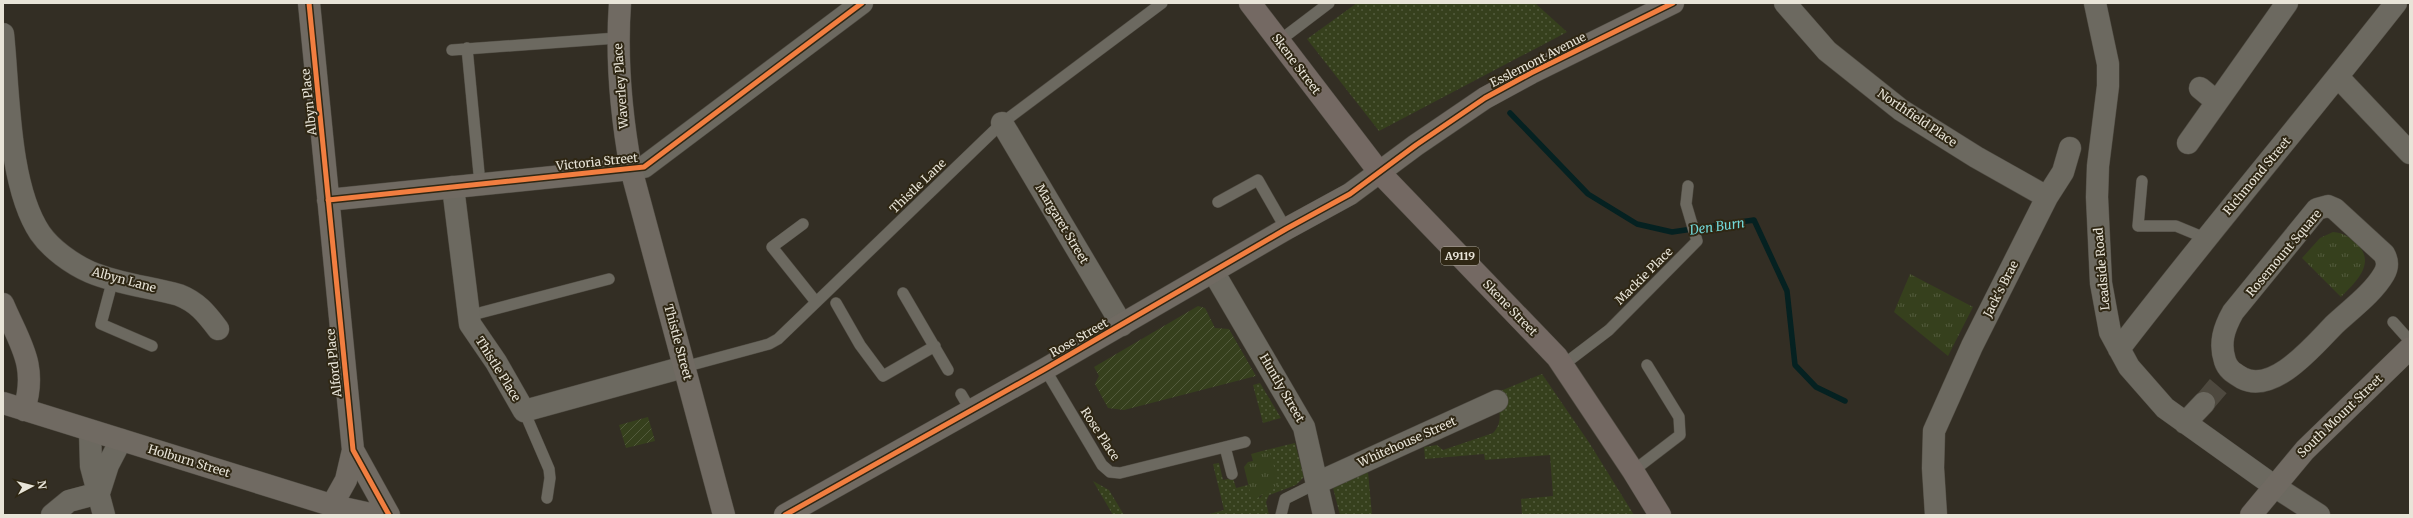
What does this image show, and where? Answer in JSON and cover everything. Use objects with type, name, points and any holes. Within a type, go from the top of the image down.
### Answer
[{"type":"main road","name":"Skene Street","points":[[1250,3],[1380,173],[1563,365],[1633,471],[1660,515]]},
{"type":"street","name":"Albyn Place","points":[[309,3],[328,200]]},
{"type":"street","name":"Waverley Place","points":[[620,3],[617,38],[624,128],[631,168]]},
{"type":"street","name":"Victoria Street","points":[[328,200],[644,167],[862,3]]},
{"type":"street","name":"Esslemont Avenue","points":[[1380,173],[1485,98],[1531,73],[1673,3]]},
{"type":"street","name":"Northfield Place","points":[[1785,3],[1826,51],[1901,110],[1976,157],[2047,197]]},
{"type":"street","name":"Leadside Road","points":[[2095,3],[2108,64],[2108,86],[2098,166],[2097,197],[2101,283],[2110,332],[2119,349],[2140,381],[2166,408],[2274,486],[2319,515]]},
{"type":"street","points":[[2188,143],[2287,3]]},
{"type":"street","name":"Richmond Street","points":[[2119,349],[2205,238],[2338,77],[2396,3]]},
{"type":"street","name":"Albyn Lane","points":[[3,34],[14,144],[21,188],[32,218],[48,243],[60,253],[90,271],[113,279],[167,291],[191,300],[202,308],[218,329]]},
{"type":"street","points":[[2338,77],[2410,153]]},
{"type":"street","points":[[2200,88],[2217,102]]},
{"type":"street","name":"Margaret Street","points":[[1002,123],[1122,325]]},
{"type":"street","name":"Jack's Brae","points":[[1936,515],[1933,468],[1934,431],[1972,346],[2047,197],[2063,172],[2070,148]]},
{"type":"street","name":"Thistle Street","points":[[631,168],[724,515]]},
{"type":"street","name":"Rose Street","points":[[784,515],[966,402],[1045,369],[1286,229],[1350,194],[1380,173]]},
{"type":"street","name":"Thistle Place","points":[[453,187],[468,316],[474,330],[496,362],[524,412],[684,367]]},
{"type":"street","name":"Alford Place","points":[[328,200],[353,450],[389,515]]},
{"type":"street","name":"Rosemount Square","points":[[2328,206],[2335,209],[2387,259],[2384,275],[2369,299],[2279,375],[2253,382],[2226,377],[2227,366],[2222,347],[2222,336],[2229,320],[2317,209],[2328,206]]},
{"type":"street","name":"Huntly Street","points":[[1214,272],[1304,427],[1324,515]]},
{"type":"street","points":[[3,304],[30,371],[29,396],[24,410]]},
{"type":"street","name":"South Mount Street","points":[[2251,515],[2305,450],[2410,348]]},
{"type":"street","name":"Whitehouse Street","points":[[1317,483],[1497,402]]},
{"type":"street","points":[[2185,423],[2204,402]]},
{"type":"street","name":"Holburn Street","points":[[3,403],[332,505],[375,515]]},
{"type":"street","points":[[90,431],[91,466],[104,515]]},
{"type":"street","points":[[99,493],[108,466],[121,440]]},
{"type":"street","points":[[332,505],[346,480],[353,450]]},
{"type":"street","points":[[52,515],[69,501],[99,493]]},
{"type":"lane","name":"Thistle Lane","points":[[684,367],[774,341],[1002,123],[1162,3]]},
{"type":"lane","points":[[1279,41],[1329,3]]},
{"type":"lane","points":[[452,50],[617,38]]},
{"type":"lane","points":[[467,48],[480,184]]},
{"type":"lane","points":[[1218,202],[1258,180],[1286,229]]},
{"type":"lane","points":[[2142,181],[2138,226],[2176,226],[2205,238]]},
{"type":"lane","name":"Mackie Place","points":[[1563,365],[1609,330],[1697,241],[1693,223],[1686,204],[1688,186]]},
{"type":"lane","points":[[803,224],[772,247],[816,302]]},
{"type":"lane","points":[[113,279],[101,324],[152,346]]},
{"type":"lane","points":[[468,316],[609,279]]},
{"type":"lane","points":[[903,293],[948,370]]},
{"type":"lane","points":[[836,303],[860,345],[884,376],[935,346]]},
{"type":"lane","points":[[2393,322],[2410,341]]},
{"type":"lane","points":[[1633,471],[1680,435],[1679,417],[1647,365]]},
{"type":"lane","name":"Rose Place","points":[[1045,369],[1102,465],[1110,472],[1120,473],[1245,442]]},
{"type":"lane","points":[[524,412],[549,468],[550,478],[547,498]]},
{"type":"lane","points":[[1225,447],[1232,474]]},
{"type":"lane","points":[[1281,515],[1285,499],[1317,483]]},
{"type":"green space","points":[[1357,3],[1535,3],[1567,32],[1379,131],[1307,39]]},
{"type":"green space","points":[[2333,232],[2344,234],[2358,245],[2363,252],[2365,259],[2362,273],[2341,297],[2302,258],[2320,238]]},
{"type":"green space","points":[[1910,274],[1973,307],[1948,356],[1894,312]]},
{"type":"green space","points":[[1198,306],[1205,308],[1215,328],[1229,329],[1256,376],[1124,410],[1108,408],[1095,384],[1099,376],[1094,367]]},
{"type":"green space","points":[[1542,374],[1590,444],[1634,515],[1522,515],[1521,499],[1553,496],[1550,455],[1485,460],[1484,454],[1425,459],[1424,447],[1437,445],[1443,450],[1493,433],[1499,424],[1500,419],[1498,392]]},
{"type":"green space","points":[[1260,383],[1281,418],[1263,423],[1253,385]]},
{"type":"green space","points":[[648,417],[655,441],[626,448],[619,425]]},
{"type":"green space","points":[[1295,443],[1304,477],[1296,485],[1269,495],[1266,502],[1269,515],[1206,515],[1224,510],[1213,464],[1219,463],[1223,480],[1233,478],[1236,488],[1248,485],[1260,498],[1265,491],[1274,486],[1265,451],[1262,451]]},
{"type":"green space","points":[[1262,451],[1269,452],[1271,456],[1279,485],[1271,488],[1259,497],[1252,500],[1244,467],[1248,462],[1253,461],[1251,454]]},
{"type":"green space","points":[[1368,472],[1372,515],[1340,515],[1333,488]]},
{"type":"green space","points":[[1093,481],[1109,490],[1124,515],[1113,515]]},
{"type":"waterway","name":"Den Burn","points":[[1510,113],[1588,194],[1637,224],[1672,232],[1754,220],[1787,291],[1795,365],[1816,387],[1845,401]]},
{"type":"tunnel","points":[[2204,403],[2221,383]]},
{"type":"cycle path","points":[[309,3],[353,450],[389,515]]},
{"type":"cycle path","points":[[328,200],[644,167],[862,3]]},
{"type":"cycle path","points":[[785,515],[1045,369],[1286,229],[1350,194],[1416,145],[1485,98],[1531,73],[1673,3]]}]
